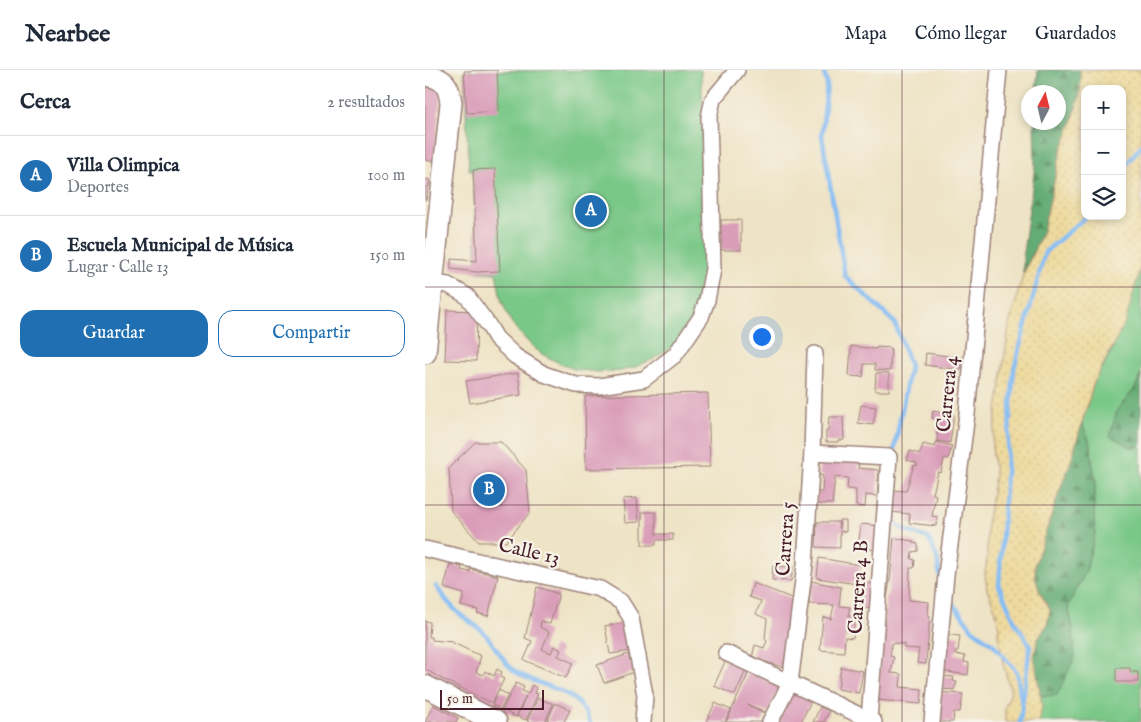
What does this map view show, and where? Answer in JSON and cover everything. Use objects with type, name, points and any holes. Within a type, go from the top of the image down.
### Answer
[{"type":"street","points":[[429,283],[448,285],[467,296],[496,338],[515,356],[544,374],[576,385],[599,386],[644,379],[675,355],[687,340],[701,316],[707,300],[713,269],[709,116],[713,99],[737,70]]},
{"type":"street","name":"Carrera 4","points":[[932,722],[946,575],[967,414],[999,70]]},
{"type":"street","points":[[425,75],[437,77],[445,83],[449,89],[451,103],[429,283],[425,353]]},
{"type":"street","name":"Carrera 5","points":[[770,722],[790,683],[805,565],[812,453],[815,354]]},
{"type":"street","name":"Carrera 4 B","points":[[812,453],[889,457],[872,721]]},
{"type":"street","name":"Calle 13","points":[[425,549],[600,589],[621,602],[631,618],[642,676],[645,695],[643,722]]},
{"type":"street","points":[[726,653],[872,721]]},
{"type":"street","points":[[425,686],[496,722]]},
{"type":"green space","points":[[701,70],[709,252],[700,308],[673,346],[654,359],[621,371],[597,372],[574,369],[563,365],[542,354],[517,330],[510,320],[501,299],[496,273],[477,272],[473,170],[469,170],[464,71]]},
{"type":"green space","points":[[1038,70],[1080,70],[1079,98],[1062,147],[1043,231],[1023,274],[1023,253],[1035,166],[1034,130],[1066,130],[1066,85],[1037,85]]},
{"type":"green space","points":[[1141,265],[1141,374],[1134,390],[1117,410],[1130,447],[1141,446],[1141,722],[1039,722],[1042,706],[1040,694],[1043,696],[1057,695],[1073,629],[1068,606],[1086,571],[1095,534],[1096,480],[1091,445],[1082,423],[1094,382],[1112,350]]},
{"type":"green space","points":[[1141,374],[1141,446],[1130,447],[1110,436],[1117,410],[1134,390]]},
{"type":"green space","points":[[1082,423],[1091,445],[1096,480],[1095,534],[1086,571],[1068,606],[1073,629],[1075,657],[1057,695],[1043,696],[1040,694],[1034,665],[1034,655],[1038,638],[1047,625],[1050,610],[1040,593],[1035,577],[1035,564],[1069,467]]},
{"type":"sand","points":[[1080,70],[1141,70],[1141,265],[1125,323],[1094,382],[1069,467],[1035,564],[1035,577],[1040,593],[1050,610],[1047,625],[1038,638],[1034,655],[1042,706],[1039,722],[1005,722],[1005,707],[1011,692],[1003,664],[998,634],[999,625],[987,589],[985,573],[987,526],[995,474],[992,447],[1009,325],[1023,275],[1043,231],[1062,147],[1080,91]]},
{"type":"building","points":[[497,70],[499,111],[467,113],[464,71]]},
{"type":"building","points":[[425,88],[441,89],[434,161],[425,160]]},
{"type":"building","points":[[495,169],[500,271],[477,272],[451,269],[451,259],[477,261],[473,170]]},
{"type":"building","points":[[425,179],[430,180],[426,200],[425,200]]},
{"type":"building","points":[[721,220],[741,220],[741,250],[721,250]]},
{"type":"building","points":[[447,310],[477,311],[476,361],[445,360]]},
{"type":"building","points":[[851,346],[876,349],[876,347],[891,348],[890,371],[875,370],[875,364],[864,364],[863,377],[849,376]]},
{"type":"building","points":[[926,353],[962,358],[961,370],[925,365]]},
{"type":"building","points":[[518,373],[521,395],[470,403],[466,381]]},
{"type":"building","points":[[876,373],[889,373],[889,391],[875,391]]},
{"type":"building","points":[[708,393],[710,467],[586,469],[585,396]]},
{"type":"building","points":[[861,405],[876,407],[873,425],[858,423]]},
{"type":"building","points":[[933,411],[954,415],[950,443],[937,441],[938,420],[932,418]]},
{"type":"building","points":[[829,417],[843,417],[844,440],[826,442]]},
{"type":"building","points":[[475,442],[501,442],[526,470],[530,512],[506,542],[479,542],[451,511],[449,468]]},
{"type":"building","points":[[936,442],[952,446],[948,459],[944,458],[941,473],[938,472],[933,494],[936,495],[932,516],[937,517],[936,526],[909,523],[910,514],[881,511],[892,490],[906,491],[914,465],[917,466],[917,463],[907,460],[910,451],[920,454],[923,444],[935,447]]},
{"type":"building","points":[[820,459],[848,463],[848,461],[859,462],[858,468],[878,470],[878,496],[866,495],[865,507],[856,506],[856,490],[847,489],[848,478],[835,477],[832,504],[816,504],[816,492],[822,492],[823,476],[819,475]]},
{"type":"building","points":[[637,498],[639,522],[625,523],[623,499]]},
{"type":"building","points":[[642,512],[656,512],[656,534],[673,534],[673,540],[656,540],[656,545],[642,545]]},
{"type":"building","points":[[839,520],[846,520],[846,532],[840,531],[840,548],[816,547],[817,522],[838,522],[840,529]]},
{"type":"building","points":[[861,524],[880,526],[876,550],[858,547]]},
{"type":"building","points":[[894,538],[913,541],[913,543],[918,544],[918,551],[912,552],[911,559],[915,560],[914,568],[910,568],[909,600],[929,602],[928,616],[930,616],[926,664],[917,663],[919,649],[904,648],[904,644],[892,643],[890,656],[894,657],[891,673],[901,674],[900,687],[922,689],[921,704],[877,700],[886,597],[890,581]]},
{"type":"building","points":[[819,558],[860,565],[857,584],[817,578]]},
{"type":"building","points":[[450,564],[462,567],[461,570],[470,572],[470,569],[498,576],[488,616],[477,613],[478,610],[461,606],[464,594],[444,588]]},
{"type":"building","points":[[773,566],[793,567],[791,581],[772,580]]},
{"type":"building","points":[[811,581],[841,587],[839,606],[850,607],[848,616],[855,616],[853,638],[845,637],[844,652],[820,650],[823,617],[831,619],[834,605],[809,604]]},
{"type":"building","points":[[860,582],[874,584],[870,609],[856,607]]},
{"type":"building","points":[[753,583],[799,601],[783,667],[752,658],[755,645],[764,648],[767,641],[765,639],[767,619],[756,614],[761,601],[749,597]]},
{"type":"building","points":[[537,587],[559,594],[550,624],[541,621],[540,627],[549,632],[542,649],[551,653],[554,646],[561,650],[558,656],[573,663],[566,678],[524,660],[532,641],[525,638]]},
{"type":"building","points":[[425,621],[430,622],[429,637],[432,637],[432,640],[453,642],[481,656],[476,672],[483,675],[485,671],[494,676],[497,669],[502,672],[500,677],[504,679],[492,703],[425,669]]},
{"type":"building","points":[[628,622],[633,651],[610,654],[605,626]]},
{"type":"building","points":[[944,634],[960,636],[958,651],[955,651],[955,654],[965,656],[964,662],[969,663],[968,675],[941,671]]},
{"type":"building","points":[[628,654],[634,672],[604,683],[597,665]]},
{"type":"building","points":[[727,657],[737,661],[735,666],[746,670],[735,695],[714,686]]},
{"type":"building","points":[[841,667],[863,671],[859,693],[838,689]]},
{"type":"building","points":[[1116,668],[1130,668],[1130,672],[1138,672],[1138,682],[1116,682]]},
{"type":"building","points":[[750,670],[764,676],[762,679],[779,686],[768,713],[748,705],[766,714],[762,722],[726,722]]},
{"type":"building","points":[[942,676],[954,677],[953,681],[957,682],[954,690],[941,689]]},
{"type":"building","points":[[516,683],[524,687],[522,691],[528,694],[532,685],[537,688],[535,693],[538,694],[526,720],[517,716],[526,696],[516,717],[502,710]]},
{"type":"building","points":[[499,690],[508,695],[501,709],[492,705]]},
{"type":"building","points":[[793,690],[812,699],[801,722],[778,722]]},
{"type":"building","points":[[938,692],[963,694],[960,712],[954,712],[953,722],[938,722]]},
{"type":"building","points":[[538,698],[553,704],[545,722],[527,721]]},
{"type":"building","points":[[555,703],[570,710],[564,722],[547,722]]},
{"type":"building","points":[[715,703],[731,710],[725,722],[706,722]]},
{"type":"building","points":[[433,705],[458,718],[456,722],[425,722]]},
{"type":"building","points":[[820,707],[829,711],[824,722],[813,722]]},
{"type":"waterway","points":[[823,70],[827,84],[822,136],[845,276],[895,323],[910,366],[893,457]]},
{"type":"waterway","points":[[1126,165],[1141,146]]},
{"type":"waterway","points":[[1020,722],[1030,645],[1016,624],[999,586],[1014,369],[1045,252],[1082,220]]},
{"type":"waterway","points":[[890,512],[892,518],[900,527],[928,538],[937,557],[940,577]]},
{"type":"waterway","points":[[436,586],[453,608],[485,634],[511,668],[527,678],[568,695],[584,710],[590,722]]},
{"type":"waterway","points":[[948,597],[973,630],[994,645],[1017,672],[1022,705]]},
{"type":"place","name":"Villa Olimpica","points":[[591,211]]},
{"type":"place","name":"Escuela Municipal de Música","points":[[489,490]]}]
